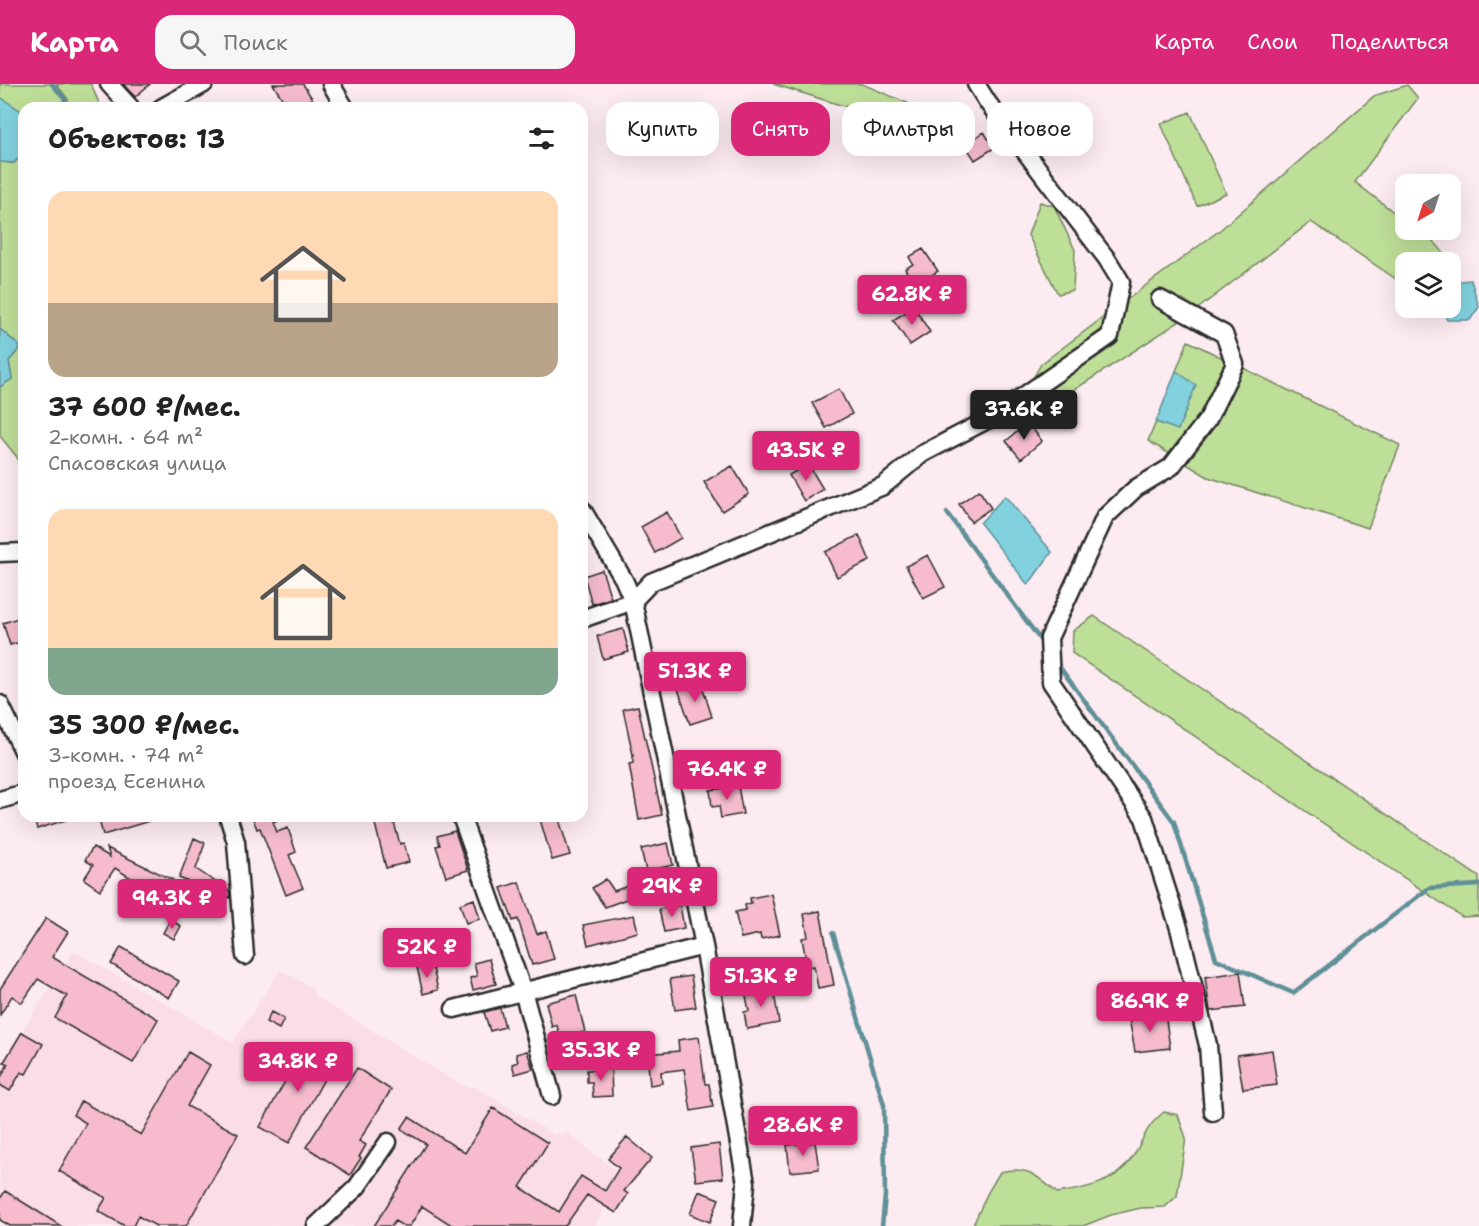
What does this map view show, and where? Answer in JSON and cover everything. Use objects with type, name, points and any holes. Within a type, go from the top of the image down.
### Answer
[{"type":"street","points":[[109,84],[126,102]]},
{"type":"street","points":[[172,102],[204,84]]},
{"type":"street","points":[[331,84],[342,102]]},
{"type":"street","points":[[588,617],[633,601],[651,582],[883,486],[922,454],[993,417],[1110,336],[1121,282],[1107,259],[988,104],[976,84]]},
{"type":"street","points":[[1160,299],[1224,334],[1235,364],[1208,419],[1171,467],[1136,488],[1106,517],[1049,638],[1051,682],[1144,818],[1179,928],[1208,1045],[1213,1112]]},
{"type":"street","points":[[588,519],[624,580],[633,601],[704,946],[747,1183],[742,1226]]},
{"type":"street","points":[[0,552],[18,552]]},
{"type":"street","points":[[0,704],[18,741]]},
{"type":"street","points":[[0,800],[18,795]]},
{"type":"street","points":[[230,822],[236,842],[245,956]]},
{"type":"street","points":[[463,822],[523,991],[552,1096]]},
{"type":"street","points":[[454,1009],[704,946]]},
{"type":"street","points":[[316,1226],[357,1187],[388,1142]]},
{"type":"shaded area","points":[[74,951],[233,1043],[280,970],[314,989],[313,995],[461,1085],[477,1088],[554,1135],[567,1133],[614,1169],[612,1179],[630,1191],[616,1213],[606,1207],[594,1226],[10,1226],[0,1220],[0,1199],[5,1191],[0,1188],[0,1064]]},
{"type":"green space","points":[[0,84],[52,84],[65,99],[65,102],[18,102],[18,109],[0,97]]},
{"type":"green space","points":[[56,84],[91,84],[98,102],[68,102]]},
{"type":"green space","points":[[773,84],[862,84],[905,102],[842,102],[842,105]]},
{"type":"green space","points":[[1407,85],[1418,98],[1355,182],[1395,213],[1395,240],[1432,240],[1443,252],[1395,252],[1395,278],[1311,222],[1191,314],[1037,414],[1021,400],[1041,364],[1220,230],[1374,96]]},
{"type":"green space","points":[[1190,112],[1226,193],[1197,206],[1161,124]]},
{"type":"green space","points":[[18,159],[18,344],[0,329],[0,162],[14,163]]},
{"type":"green space","points":[[1040,202],[1054,206],[1075,250],[1073,290],[1058,294],[1028,235]]},
{"type":"green space","points":[[1188,341],[1400,445],[1368,528],[1208,477],[1148,441],[1156,422],[1178,429],[1195,386],[1176,371]]},
{"type":"green space","points":[[18,350],[18,461],[0,436],[0,387],[12,379],[9,361]]},
{"type":"green space","points":[[1094,616],[1479,877],[1479,916],[1462,917],[1072,653],[1073,631]]},
{"type":"green space","points":[[1164,1112],[1178,1115],[1186,1138],[1177,1196],[1165,1207],[1141,1208],[1111,1215],[1083,1226],[970,1226],[974,1223],[1000,1172],[1025,1171],[1038,1177],[1057,1193],[1099,1183],[1109,1179],[1125,1167],[1149,1128]]},
{"type":"water","points":[[0,97],[18,109],[18,159],[14,163],[0,162]]},
{"type":"water","points":[[1471,280],[1479,307],[1470,320],[1447,320],[1446,318],[1461,318],[1461,281]]},
{"type":"water","points":[[0,329],[18,344],[18,350],[9,361],[12,379],[0,387]]},
{"type":"water","points":[[1176,371],[1196,385],[1178,430],[1156,422]]},
{"type":"water","points":[[1005,496],[1052,552],[1028,585],[980,523]]},
{"type":"building","points":[[123,84],[150,84],[135,97]]},
{"type":"building","points":[[273,84],[303,84],[314,102],[284,102]]},
{"type":"building","points":[[984,132],[987,137],[987,152],[975,160],[972,156],[975,156],[975,138]]},
{"type":"building","points":[[923,249],[938,271],[915,286],[905,269],[913,264],[909,257]]},
{"type":"building","points":[[914,307],[930,332],[910,345],[893,320]]},
{"type":"building","points":[[839,389],[852,414],[826,428],[812,403]]},
{"type":"building","points":[[1028,423],[1042,441],[1021,459],[1006,441]]},
{"type":"building","points":[[808,464],[823,489],[804,501],[789,475]]},
{"type":"building","points":[[732,466],[749,494],[722,511],[704,482]]},
{"type":"building","points":[[979,490],[991,508],[971,522],[959,504]]},
{"type":"building","points":[[667,512],[681,538],[655,553],[641,527]]},
{"type":"building","points":[[859,535],[870,561],[837,577],[825,552]]},
{"type":"building","points":[[928,555],[945,587],[923,598],[906,566]]},
{"type":"building","points":[[602,570],[611,598],[592,604],[588,590],[588,575]]},
{"type":"building","points":[[18,618],[18,643],[10,645],[3,623]]},
{"type":"building","points":[[623,629],[629,652],[603,659],[597,636]]},
{"type":"building","points":[[701,682],[712,717],[690,724],[678,689]]},
{"type":"building","points":[[638,706],[662,815],[639,820],[629,764],[633,763],[633,755],[623,709]]},
{"type":"building","points":[[738,786],[743,814],[721,818],[719,806],[712,807],[710,790]]},
{"type":"building","points":[[35,822],[59,822],[37,829]]},
{"type":"building","points":[[100,822],[146,822],[103,835]]},
{"type":"building","points":[[254,822],[273,822],[277,832],[288,828],[296,852],[289,855],[303,888],[286,895],[260,828],[257,829]]},
{"type":"building","points":[[374,822],[394,822],[400,844],[404,843],[409,862],[386,868]]},
{"type":"building","points":[[541,822],[560,822],[570,855],[552,860]]},
{"type":"building","points":[[455,831],[468,870],[446,877],[436,846],[440,845],[437,836]]},
{"type":"building","points":[[194,838],[205,843],[196,869],[229,891],[230,898],[179,878]]},
{"type":"building","points":[[668,843],[673,865],[646,871],[641,849]]},
{"type":"building","points":[[93,847],[110,857],[107,848],[173,880],[163,898],[115,868],[100,890],[84,879],[93,865],[85,860]]},
{"type":"building","points":[[652,877],[656,888],[605,907],[592,888],[606,879],[614,891]]},
{"type":"building","points":[[519,882],[537,934],[546,931],[554,959],[532,965],[518,919],[513,921],[501,888]]},
{"type":"building","points":[[771,894],[780,935],[761,939],[760,934],[741,938],[735,912],[746,910],[745,905],[751,903],[750,898]]},
{"type":"building","points":[[208,899],[224,901],[223,913],[203,907]]},
{"type":"building","points":[[474,899],[480,919],[466,923],[460,904]]},
{"type":"building","points":[[680,905],[684,928],[664,932],[659,909]]},
{"type":"building","points":[[820,911],[834,985],[818,988],[814,966],[807,967],[802,938],[808,937],[804,914]]},
{"type":"building","points":[[634,915],[638,932],[588,945],[583,925]]},
{"type":"building","points":[[46,918],[68,932],[52,957],[158,1019],[133,1063],[55,1018],[67,996],[38,979],[22,1003],[12,996],[0,1015],[0,989]]},
{"type":"building","points":[[170,920],[181,926],[174,939],[163,933]]},
{"type":"building","points":[[121,947],[179,981],[169,998],[111,964]]},
{"type":"building","points":[[489,959],[496,984],[473,990],[470,978],[477,976],[474,963]]},
{"type":"building","points":[[432,964],[438,990],[423,994],[417,967]]},
{"type":"building","points":[[1240,972],[1245,1007],[1210,1011],[1205,977]]},
{"type":"building","points":[[691,976],[696,1007],[675,1010],[670,979]]},
{"type":"building","points":[[773,986],[779,1023],[747,1029],[744,1012],[749,1011],[745,991]]},
{"type":"building","points":[[576,995],[585,1032],[560,1038],[557,1025],[552,1027],[546,1003]]},
{"type":"building","points":[[500,1008],[505,1027],[490,1031],[484,1012]]},
{"type":"building","points":[[271,1012],[284,1019],[279,1029],[266,1022]]},
{"type":"building","points":[[1165,1013],[1170,1048],[1135,1052],[1129,1018]]},
{"type":"building","points":[[22,1032],[43,1044],[26,1074],[21,1072],[10,1091],[0,1085],[0,1079],[8,1064],[4,1062]]},
{"type":"building","points":[[699,1037],[705,1084],[709,1084],[713,1107],[691,1111],[684,1069],[661,1072],[662,1083],[650,1085],[647,1054],[679,1051],[678,1040]]},
{"type":"building","points":[[306,1043],[335,1059],[289,1143],[260,1127]]},
{"type":"building","points":[[1272,1050],[1277,1085],[1243,1089],[1237,1055]]},
{"type":"building","points":[[527,1051],[533,1069],[515,1074],[512,1064],[518,1062],[516,1054]]},
{"type":"building","points":[[188,1052],[210,1065],[187,1106],[238,1134],[186,1226],[156,1226],[138,1216],[133,1226],[125,1226],[98,1211],[106,1198],[59,1171],[86,1123],[73,1115],[81,1101],[141,1135]]},
{"type":"building","points":[[357,1068],[391,1090],[359,1141],[366,1145],[350,1175],[306,1147]]},
{"type":"building","points":[[611,1069],[612,1096],[593,1097],[592,1082],[587,1082],[587,1070]]},
{"type":"building","points":[[493,1108],[548,1143],[520,1187],[559,1212],[581,1176],[605,1191],[619,1168],[608,1159],[627,1137],[652,1158],[624,1191],[628,1194],[616,1213],[587,1195],[565,1226],[453,1226],[422,1206],[410,1226],[403,1226],[395,1221],[392,1226],[374,1226],[426,1144],[401,1129],[409,1117],[465,1153]]},
{"type":"building","points":[[815,1142],[819,1169],[790,1172],[787,1145]]},
{"type":"building","points":[[719,1144],[723,1178],[696,1181],[691,1148]]},
{"type":"building","points":[[5,1191],[61,1226],[10,1226],[0,1220],[0,1199]]},
{"type":"building","points":[[699,1191],[719,1199],[710,1222],[690,1214]]},
{"type":"waterway","points":[[52,84],[65,99],[65,102]]},
{"type":"waterway","points":[[947,513],[1044,645]]},
{"type":"waterway","points":[[1056,662],[1174,822],[1216,959],[1293,993],[1429,888],[1479,885]]},
{"type":"waterway","points":[[833,933],[884,1105],[885,1196],[882,1226]]}]
